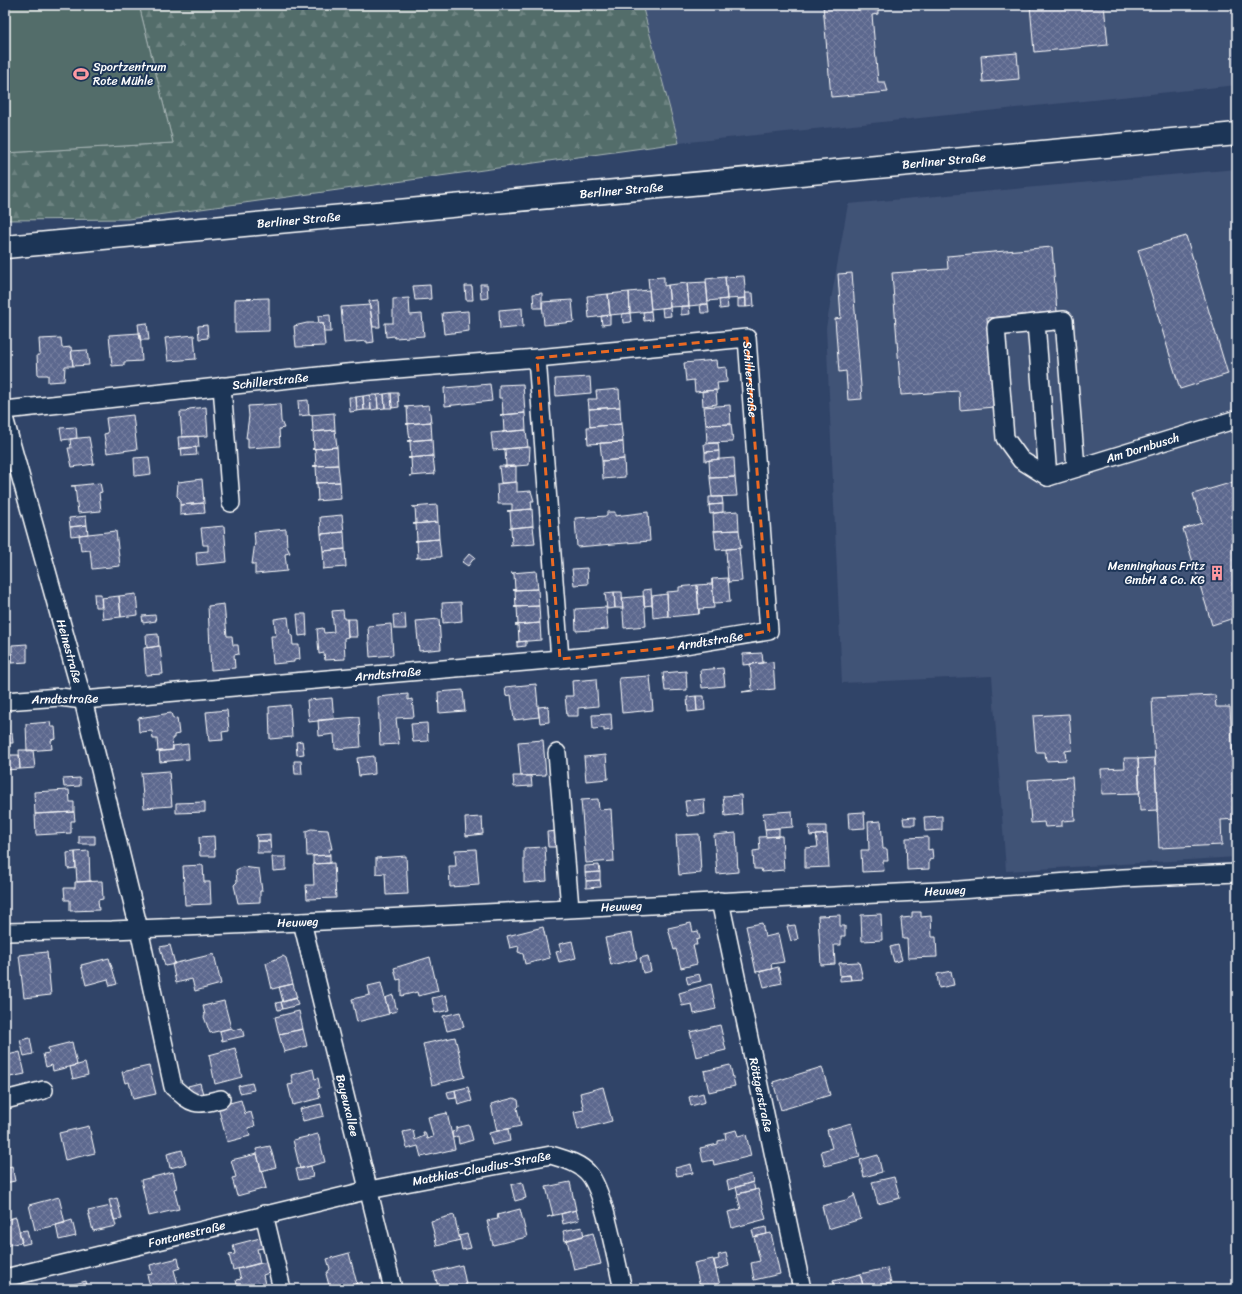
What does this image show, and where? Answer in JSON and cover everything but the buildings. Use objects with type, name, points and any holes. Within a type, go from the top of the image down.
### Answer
[{"type":"main road","name":"Berliner Straße","points":[[5,247],[1237,134]]},
{"type":"street","points":[[1048,477],[1021,460],[1005,438],[996,328],[1064,320],[1076,468]]},
{"type":"street","points":[[1036,323],[1048,477]]},
{"type":"street","name":"Schillerstraße","points":[[5,410],[346,373],[537,358],[747,338],[769,631]]},
{"type":"street","points":[[537,358],[560,659]]},
{"type":"street","points":[[222,386],[231,503]]},
{"type":"street","name":"Am Dornbusch","points":[[1048,477],[1237,419]]},
{"type":"street","name":"Heinestraße","points":[[5,421],[83,700],[139,929],[173,1087],[192,1103],[202,1104],[220,1099]]},
{"type":"street","name":"Arndtstraße","points":[[5,701],[60,697],[83,700],[560,659],[667,648],[769,631]]},
{"type":"street","points":[[557,753],[570,908]]},
{"type":"street","name":"Heuweg","points":[[5,932],[139,929],[302,922],[959,890],[1123,878],[1237,873]]},
{"type":"street","name":"Röttgerstraße","points":[[720,901],[802,1289]]},
{"type":"street","name":"Bayeuxallee","points":[[302,922],[393,1289]]},
{"type":"street","points":[[5,1100],[44,1090]]},
{"type":"street","name":"Matthias-Claudius-Straße","points":[[369,1190],[527,1158],[551,1155],[572,1161],[589,1173],[600,1193],[623,1289]]},
{"type":"street","name":"Fontanestraße","points":[[5,1278],[264,1214],[369,1190]]},
{"type":"street","points":[[264,1214],[282,1289]]},
{"type":"highlighted area","points":[[747,338],[769,631],[667,648],[560,659],[537,358]]},
{"type":"shaded area","points":[[642,5],[1237,5],[1237,85],[679,143]]},
{"type":"shaded area","points":[[1237,169],[1237,857],[1006,871],[992,676],[842,683],[826,328],[848,204]]},
{"type":"green space","name":"Sportzentrum Rote Mühle","points":[[5,5],[139,5],[173,143],[5,153]]},
{"type":"green space","points":[[139,5],[642,5],[679,143],[128,219],[5,220],[5,153],[173,143]]},
{"type":"place","name":"Sportzentrum Rote Mühle","points":[[81,74]]},
{"type":"place","name":"Menninghaus Fritz GmbH & Co. KG","points":[[1217,573]]}]
